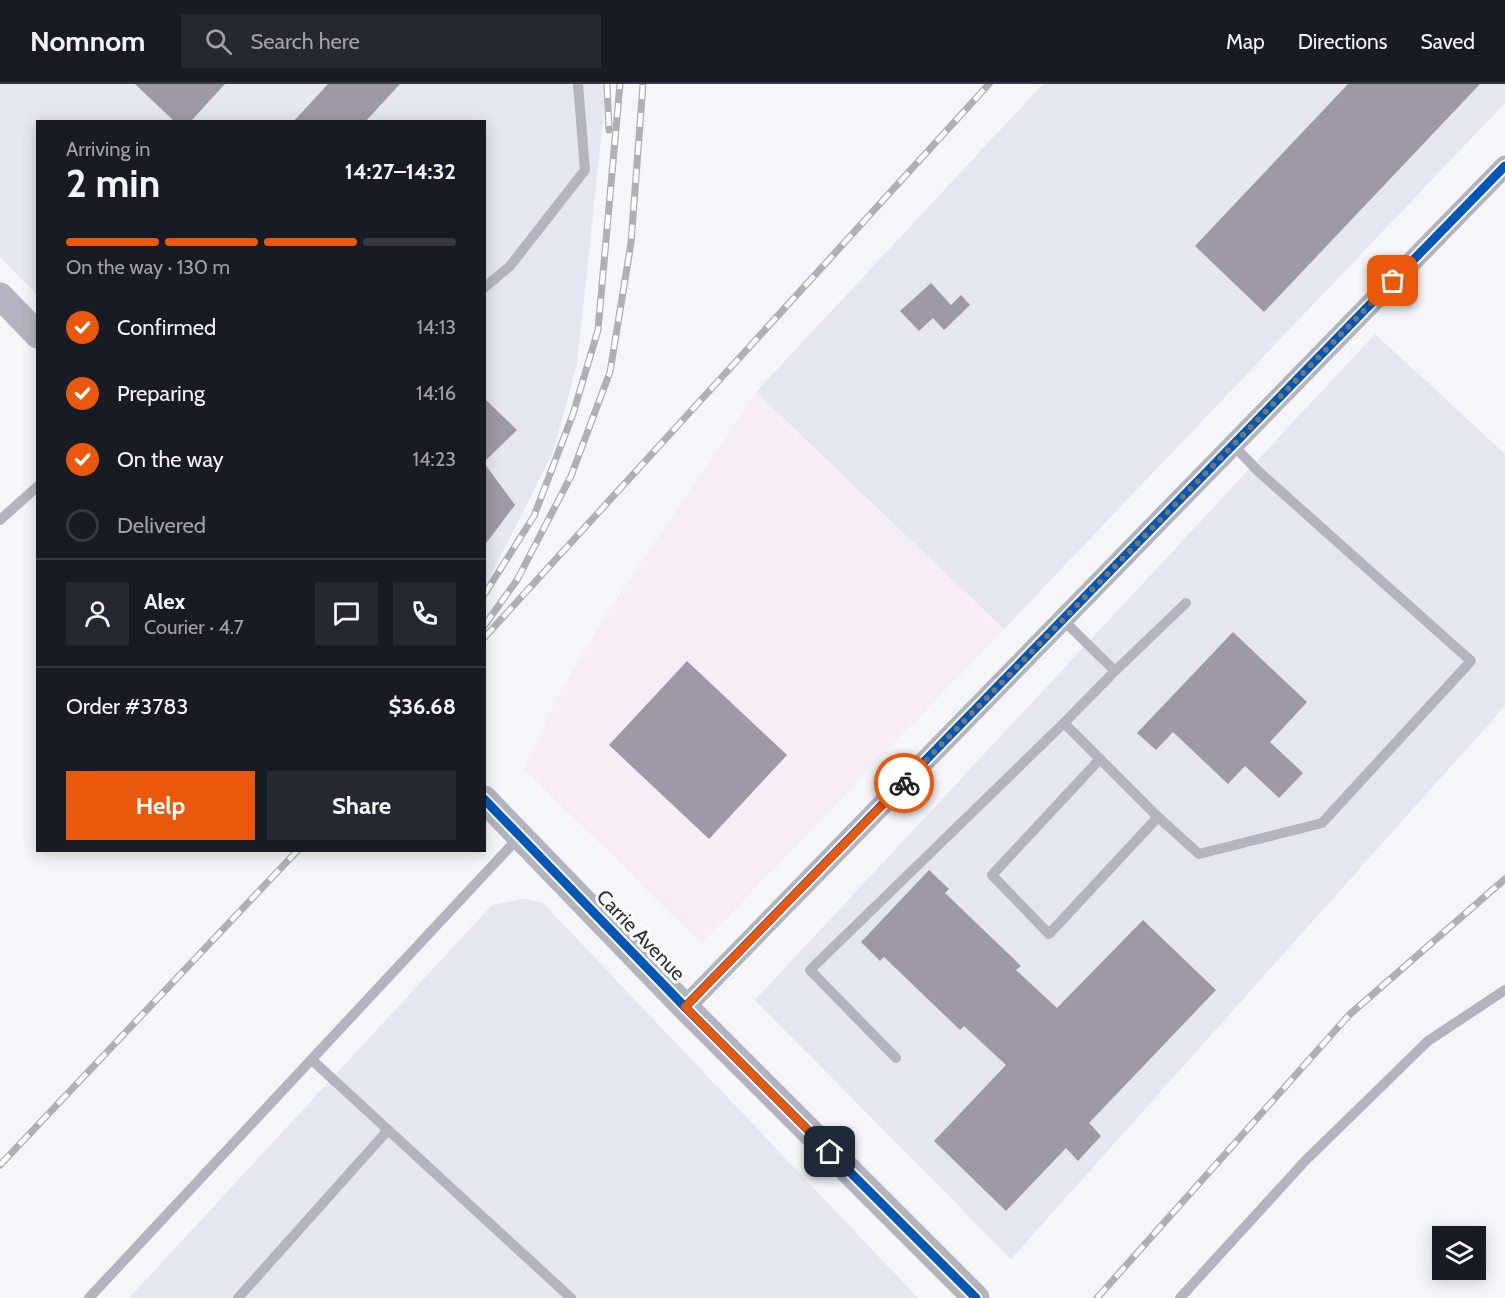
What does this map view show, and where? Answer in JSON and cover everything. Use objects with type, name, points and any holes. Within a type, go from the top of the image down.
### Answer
[{"type":"street","points":[[685,1007],[1505,166]]},
{"type":"street","points":[[0,296],[36,333]]},
{"type":"street","name":"Carrie Avenue","points":[[486,801],[685,1007],[976,1298]]},
{"type":"lane","points":[[486,286],[510,266],[585,170],[578,84]]},
{"type":"lane","points":[[1064,723],[1158,817],[1199,854],[1322,823],[1471,661],[1259,472],[1233,445]]},
{"type":"lane","points":[[0,520],[36,488]]},
{"type":"lane","points":[[896,1058],[810,970],[1186,603]]},
{"type":"lane","points":[[1063,620],[1114,671]]},
{"type":"lane","points":[[1100,759],[992,875],[1049,934],[1158,817]]},
{"type":"lane","points":[[89,1298],[520,836]]},
{"type":"lane","points":[[1180,1298],[1305,1161],[1428,1041],[1505,990]]},
{"type":"lane","points":[[312,1060],[571,1298]]},
{"type":"lane","points":[[238,1298],[388,1130]]},
{"type":"shaded area","points":[[0,84],[607,84],[577,364],[553,452],[486,585],[486,120],[36,120],[36,294],[0,257]]},
{"type":"shaded area","points":[[1043,84],[1505,84],[1505,103],[1004,629],[756,392]]},
{"type":"shaded area","points":[[1375,334],[1505,454],[1505,706],[1011,1259],[755,1000]]},
{"type":"shaded area","points":[[756,392],[1004,629],[702,944],[524,769],[556,699],[609,611]]},
{"type":"shaded area","points":[[524,899],[543,903],[918,1298],[129,1298],[492,905]]},
{"type":"building","points":[[135,84],[225,84],[192,120],[173,120]]},
{"type":"building","points":[[328,84],[400,84],[367,120],[295,120]]},
{"type":"building","points":[[1348,84],[1480,84],[1264,312],[1195,246]]},
{"type":"building","points":[[931,283],[951,305],[961,295],[970,305],[944,330],[933,318],[919,331],[900,311]]},
{"type":"building","points":[[486,400],[517,430],[486,460]]},
{"type":"building","points":[[486,466],[515,505],[486,543]]},
{"type":"building","points":[[1233,632],[1307,702],[1270,742],[1303,773],[1279,798],[1245,766],[1228,784],[1173,732],[1156,750],[1137,733]]},
{"type":"building","points":[[687,661],[787,755],[709,839],[609,745]]},
{"type":"building","points":[[929,870],[949,889],[945,893],[1021,966],[1016,970],[1057,1008],[1143,920],[1216,990],[1089,1123],[1101,1136],[1078,1161],[1066,1148],[1006,1211],[934,1141],[1006,1065],[964,1026],[960,1030],[884,957],[880,961],[861,942]]},
{"type":"railway","points":[[607,84],[609,130]]},
{"type":"railway","points":[[486,592],[534,516],[573,414],[598,330],[620,84]]},
{"type":"railway","points":[[486,623],[517,580],[571,476],[610,372],[631,243],[643,84]]},
{"type":"railway","points":[[486,636],[989,84]]},
{"type":"railway","points":[[0,1165],[296,852]]},
{"type":"railway","points":[[1097,1298],[1349,1015],[1505,879]]},
{"type":"cycle path","points":[[685,1007],[1505,166]]},
{"type":"cycle path","points":[[486,801],[685,1007],[976,1298]]},
{"type":"way so far","points":[[904,783],[1393,281]]},
{"type":"route","points":[[830,1152],[685,1007],[904,783]]}]
